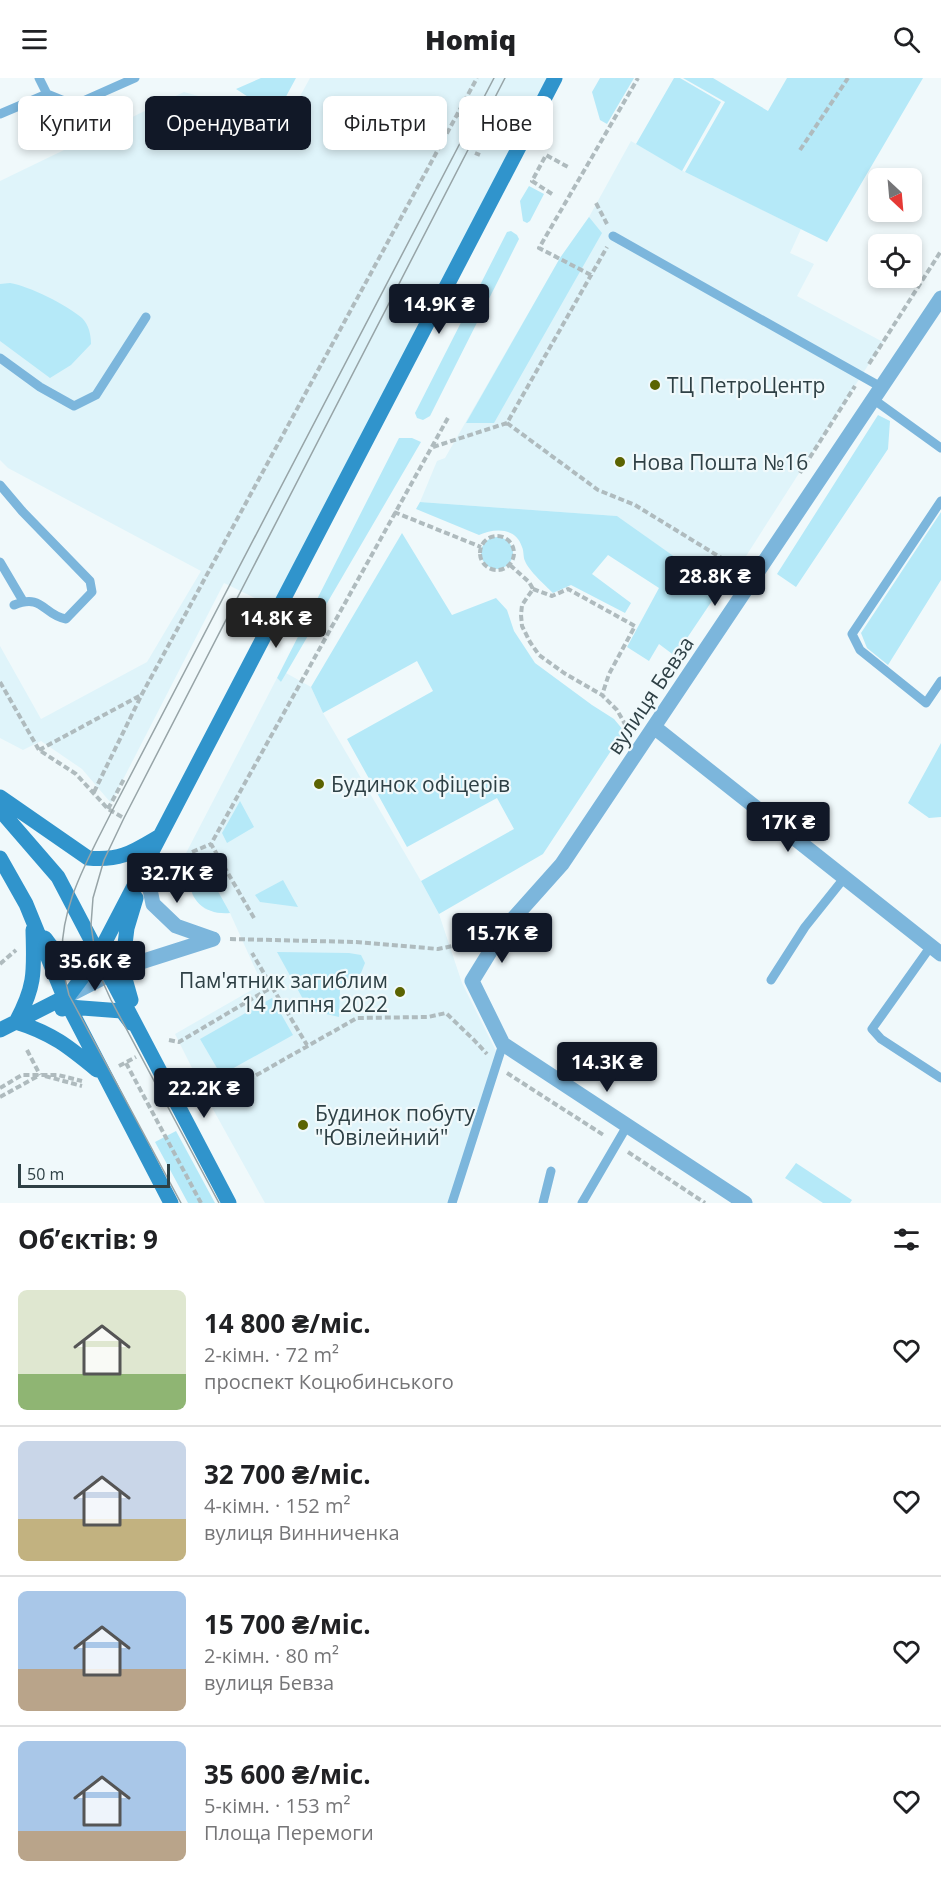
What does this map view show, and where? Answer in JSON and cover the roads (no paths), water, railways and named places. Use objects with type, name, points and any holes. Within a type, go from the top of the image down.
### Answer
[{"type":"main road","points":[[9,1025],[67,1000],[99,954],[555,78]]},
{"type":"main road","points":[[0,796],[88,858],[104,860],[128,855],[160,836]]},
{"type":"main road","points":[[0,810],[58,877],[99,954],[115,971],[128,991],[143,1054]]},
{"type":"main road","points":[[0,858],[33,921],[67,1000],[109,1071],[171,1203]]},
{"type":"main road","points":[[115,971],[145,865]]},
{"type":"main road","points":[[33,921],[47,942],[63,957],[79,958],[99,954]]},
{"type":"main road","points":[[9,1025],[28,1000],[33,982],[33,921]]},
{"type":"main road","points":[[67,1000],[122,1011],[143,1054],[229,1203]]},
{"type":"main road","points":[[9,1025],[39,1029],[109,1071]]},
{"type":"street","name":"вулиця Бевза","points":[[503,1044],[472,981],[504,929],[562,864],[941,298]]},
{"type":"street","points":[[654,727],[936,950]]},
{"type":"street","points":[[67,1000],[115,971],[166,952],[213,939],[176,926],[153,904],[145,865]]},
{"type":"street","points":[[503,1044],[745,1203]]},
{"type":"lane","points":[[39,78],[47,94],[74,105],[135,78]]},
{"type":"lane","points":[[0,114],[47,94]]},
{"type":"lane","points":[[613,236],[861,376],[877,393],[941,448]]},
{"type":"lane","points":[[0,358],[40,387],[74,406],[96,394],[146,317]]},
{"type":"lane","points":[[0,485],[90,581],[92,592],[66,619],[60,618],[36,601],[19,603],[0,562]]},
{"type":"lane","points":[[941,501],[852,634],[860,650],[926,703],[941,681]]},
{"type":"lane","points":[[771,980],[805,927],[845,877]]},
{"type":"lane","points":[[936,950],[872,1029],[881,1039],[941,1078]]},
{"type":"lane","points":[[452,1203],[503,1044]]},
{"type":"lane","points":[[582,1203],[627,1126]]},
{"type":"lane","points":[[543,1203],[551,1171]]},
{"type":"tram line","points":[[181,1203],[69,995],[63,971],[62,947],[69,906],[84,867],[112,811],[494,78]]},
{"type":"tram line","points":[[219,1203],[101,978],[91,925],[93,898],[104,860],[124,818],[505,78]]},
{"type":"place","name":"ТЦ ПетроЦентр","points":[[655,385]]},
{"type":"place","name":"Нова Пошта №16","points":[[620,462]]},
{"type":"place","name":"Будинок офіцерів","points":[[319,784]]},
{"type":"place","name":"Пам'ятник загиблим 14 липня 2022","points":[[400,992]]},
{"type":"place","name":"Будинок побуту \"Ювілейний\"","points":[[303,1125]]}]
